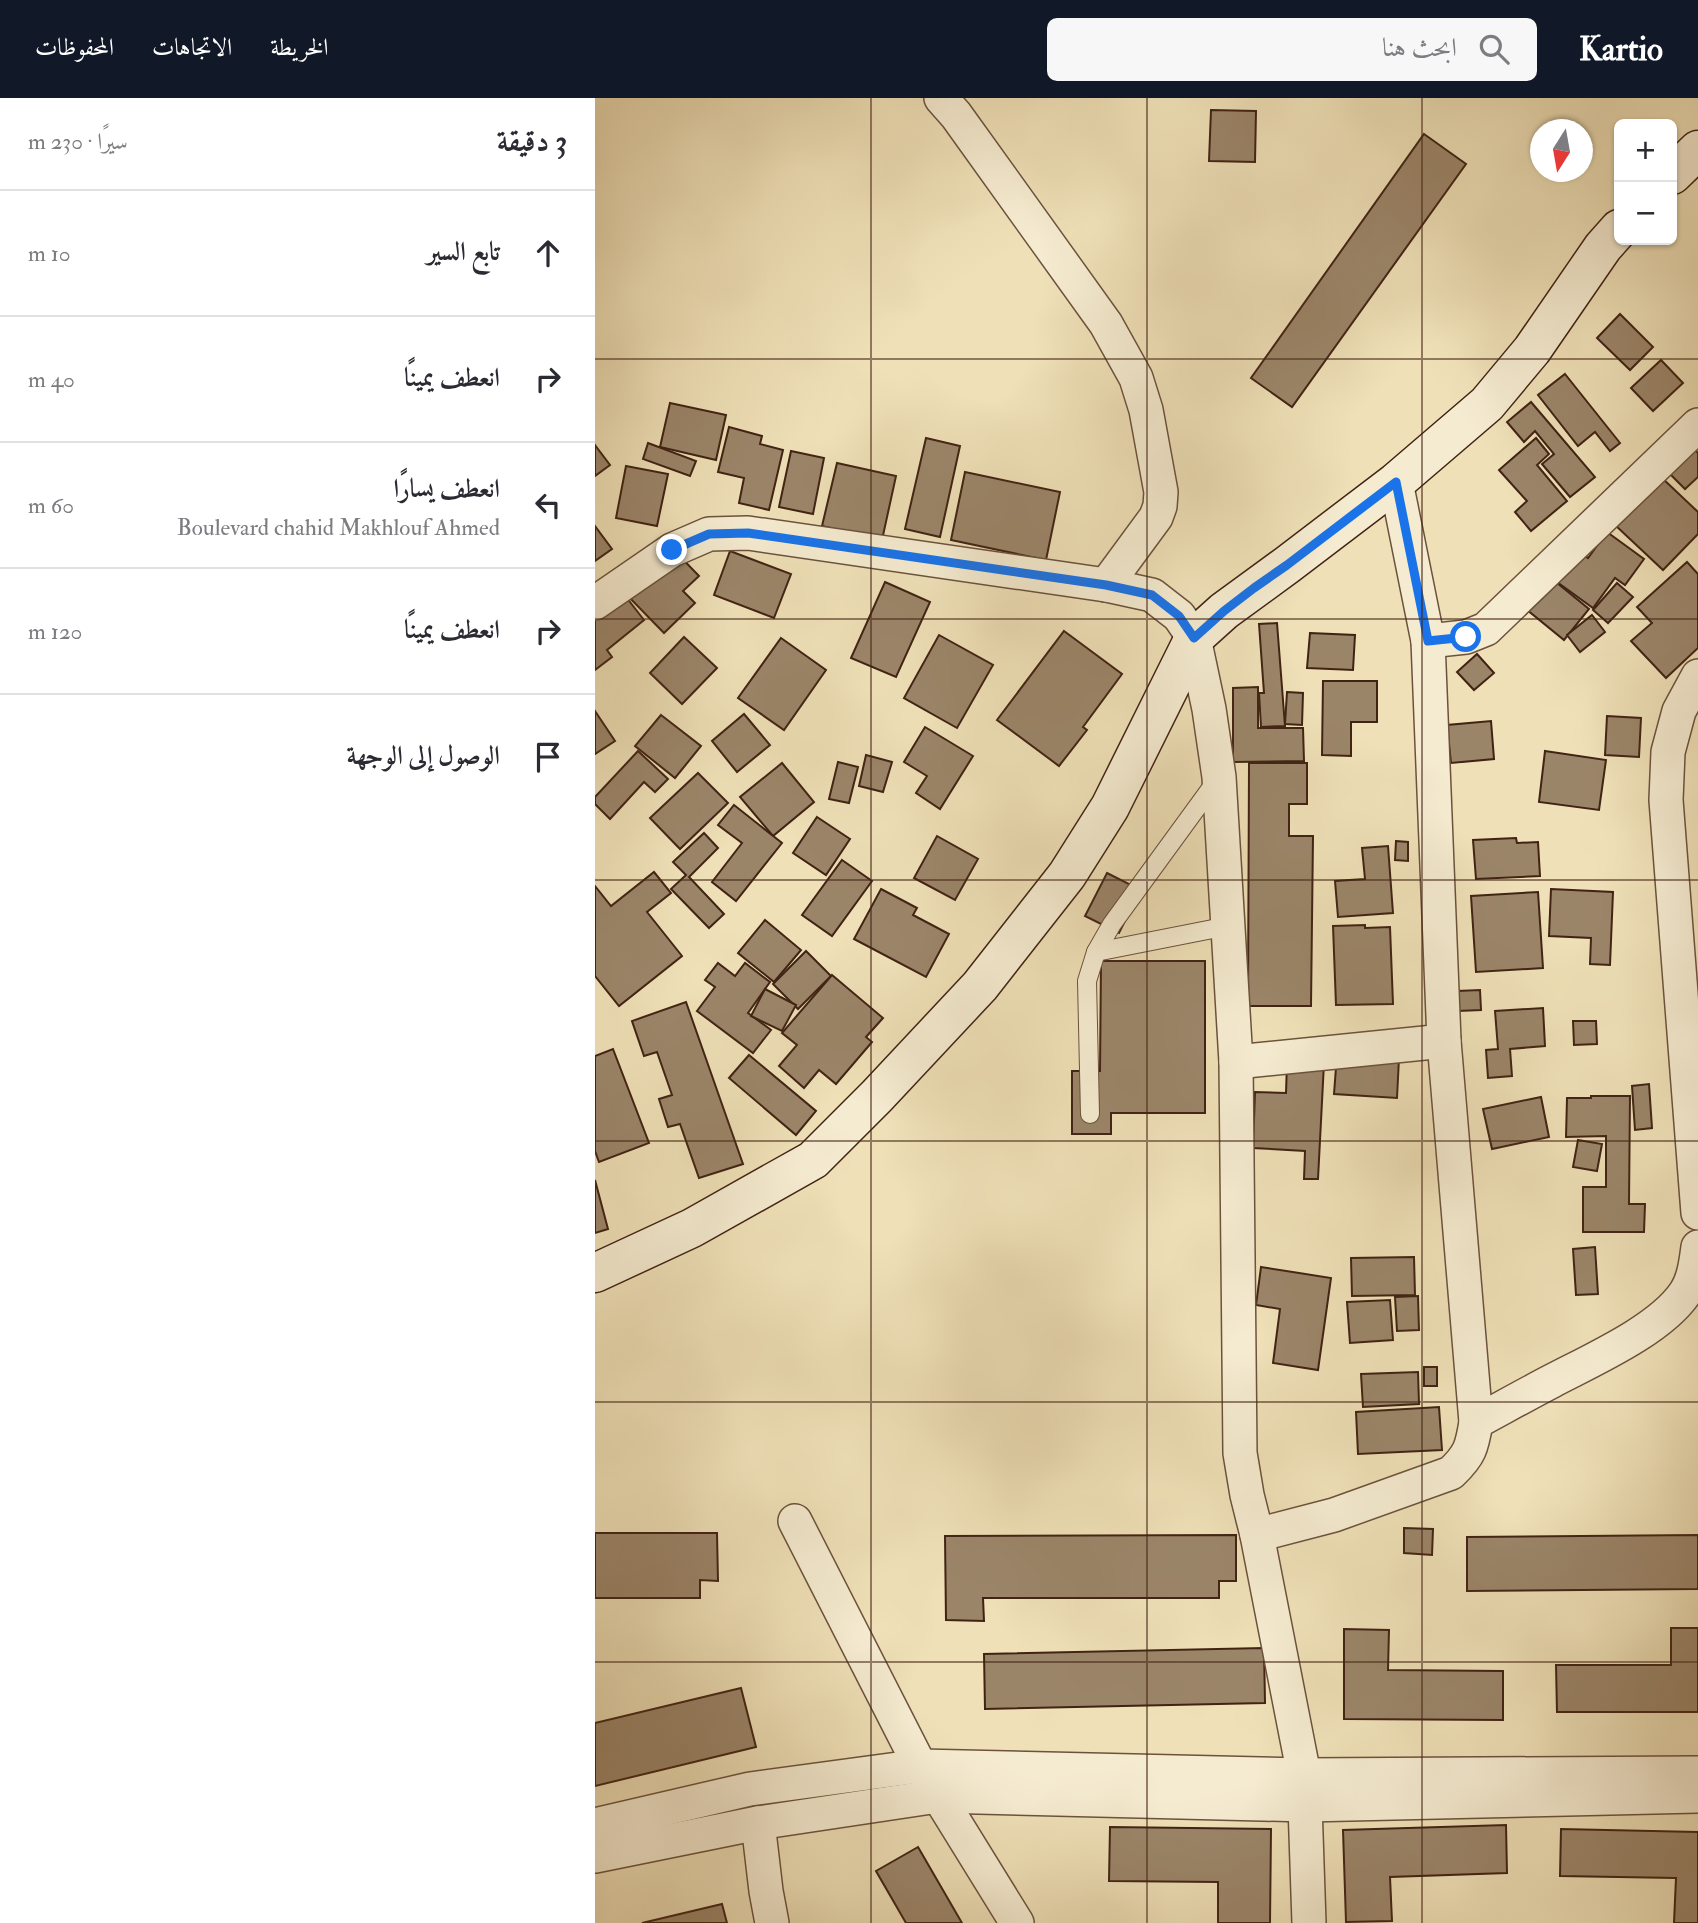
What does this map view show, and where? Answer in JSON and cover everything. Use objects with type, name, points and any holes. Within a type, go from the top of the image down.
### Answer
[{"type":"main road","points":[[1677,170],[1698,150]]},
{"type":"main road","points":[[595,1273],[692,1228],[813,1160],[877,1096],[980,986],[1067,875],[1109,807],[1194,638],[1234,603],[1396,482],[1487,404],[1532,350],[1614,235]]},
{"type":"street","points":[[941,98],[1106,324],[1136,378],[1146,410],[1161,492],[1160,506],[1156,517],[1106,585]]},
{"type":"street","points":[[1428,641],[1466,637],[1486,629],[1698,425]]},
{"type":"street","points":[[1257,1535],[1334,1515],[1451,1473],[1465,1459],[1472,1443],[1476,1422],[1444,1041],[1428,641],[1396,482]]},
{"type":"street","points":[[595,603],[672,550],[709,534],[748,533],[1106,585],[1152,595],[1179,616],[1194,638],[1209,709],[1219,777],[1236,1062],[1240,1452],[1305,1790],[1309,1923]]},
{"type":"street","points":[[1698,676],[1679,711],[1668,752],[1666,800],[1698,1213]]},
{"type":"street","points":[[1236,1062],[1444,1041]]},
{"type":"street","points":[[1476,1422],[1593,1360],[1658,1321],[1677,1304],[1687,1290],[1696,1264],[1698,1247]]},
{"type":"street","points":[[795,1521],[920,1766],[1017,1923]]},
{"type":"street","points":[[595,1825],[750,1789],[920,1766],[1305,1790],[1698,1796]]},
{"type":"street","points":[[595,1856],[758,1823],[938,1796],[1305,1790],[1698,1773]]},
{"type":"street","points":[[758,1823],[772,1923]]},
{"type":"lane","points":[[1090,1114],[1087,981],[1096,951],[1112,924],[1219,777]]},
{"type":"lane","points":[[1096,951],[1228,926]]},
{"type":"building","points":[[1211,110],[1256,111],[1255,162],[1209,161]]},
{"type":"building","points":[[1424,134],[1466,164],[1292,407],[1251,378]]},
{"type":"building","points":[[1620,314],[1653,347],[1630,370],[1597,338]]},
{"type":"building","points":[[1661,360],[1683,383],[1653,411],[1631,388]]},
{"type":"building","points":[[1565,374],[1620,443],[1610,451],[1595,432],[1578,446],[1538,395]]},
{"type":"building","points":[[1531,402],[1595,477],[1570,497],[1542,464],[1554,454],[1535,431],[1524,442],[1507,422]]},
{"type":"building","points":[[670,403],[726,415],[716,460],[660,447]]},
{"type":"building","points":[[729,427],[762,436],[760,444],[783,450],[769,510],[739,503],[744,478],[718,472]]},
{"type":"building","points":[[926,438],[960,446],[940,537],[905,529]]},
{"type":"building","points":[[1536,438],[1549,454],[1537,465],[1567,501],[1531,531],[1515,512],[1527,501],[1499,470]]},
{"type":"building","points":[[648,443],[696,461],[690,476],[643,459]]},
{"type":"building","points":[[1689,444],[1698,453],[1698,477],[1685,489],[1664,468]]},
{"type":"building","points":[[595,445],[610,465],[595,476]]},
{"type":"building","points":[[791,451],[824,458],[813,514],[779,507]]},
{"type":"building","points":[[837,463],[896,476],[882,540],[822,526]]},
{"type":"building","points":[[626,466],[668,474],[657,526],[616,518]]},
{"type":"building","points":[[965,472],[1060,492],[1046,560],[951,540]]},
{"type":"building","points":[[1661,477],[1698,512],[1698,534],[1663,570],[1615,525]]},
{"type":"building","points":[[595,526],[612,549],[595,561]]},
{"type":"building","points":[[1607,532],[1644,559],[1625,585],[1615,578],[1593,608],[1557,582],[1579,551],[1588,558]]},
{"type":"building","points":[[669,545],[699,576],[683,591],[695,603],[664,633],[623,591]]},
{"type":"building","points":[[730,551],[791,574],[774,618],[714,595]]},
{"type":"building","points":[[1687,562],[1698,574],[1698,648],[1666,678],[1631,641],[1652,623],[1637,607]]},
{"type":"building","points":[[1551,578],[1589,609],[1564,640],[1526,609]]},
{"type":"building","points":[[885,582],[930,602],[896,677],[851,658]]},
{"type":"building","points":[[1617,583],[1633,597],[1608,623],[1593,610]]},
{"type":"building","points":[[619,588],[644,620],[607,650],[612,657],[595,670],[595,607]]},
{"type":"building","points":[[1592,615],[1605,632],[1580,652],[1567,635]]},
{"type":"building","points":[[1277,623],[1285,726],[1261,727],[1259,693],[1264,693],[1259,624]]},
{"type":"building","points":[[1064,631],[1122,674],[1083,727],[1087,730],[1059,766],[997,720]]},
{"type":"building","points":[[1310,633],[1355,635],[1353,670],[1307,668]]},
{"type":"building","points":[[939,635],[993,665],[957,728],[904,698]]},
{"type":"building","points":[[684,637],[717,668],[682,704],[650,673]]},
{"type":"building","points":[[781,638],[826,670],[784,730],[738,698]]},
{"type":"building","points":[[1477,654],[1494,673],[1474,690],[1457,672]]},
{"type":"building","points":[[1323,681],[1377,681],[1377,722],[1351,722],[1351,756],[1322,755]]},
{"type":"building","points":[[1258,687],[1258,728],[1303,728],[1304,761],[1233,762],[1233,688]]},
{"type":"building","points":[[1287,692],[1303,693],[1302,725],[1285,724]]},
{"type":"building","points":[[595,711],[615,741],[595,754]]},
{"type":"building","points":[[744,714],[770,745],[737,772],[712,741]]},
{"type":"building","points":[[661,715],[701,746],[675,778],[635,746]]},
{"type":"building","points":[[1607,716],[1641,718],[1639,757],[1605,755]]},
{"type":"building","points":[[1491,721],[1494,759],[1451,763],[1447,725]]},
{"type":"building","points":[[925,727],[973,756],[940,809],[916,793],[927,776],[904,762]]},
{"type":"building","points":[[638,751],[668,779],[655,792],[644,782],[610,819],[595,804],[595,797]]},
{"type":"building","points":[[1545,751],[1606,760],[1599,810],[1539,802]]},
{"type":"building","points":[[866,755],[892,762],[883,792],[859,786]]},
{"type":"building","points":[[838,762],[858,767],[849,803],[829,799]]},
{"type":"building","points":[[782,763],[814,802],[773,836],[740,797]]},
{"type":"building","points":[[1249,763],[1307,763],[1307,804],[1289,804],[1289,836],[1313,836],[1311,1006],[1248,1006]]},
{"type":"building","points":[[698,773],[728,803],[680,849],[650,818]]},
{"type":"building","points":[[734,805],[782,843],[736,901],[712,882],[742,843],[718,825]]},
{"type":"building","points":[[817,817],[850,839],[826,875],[793,853]]},
{"type":"building","points":[[704,833],[718,848],[689,877],[724,914],[709,928],[671,889],[686,875],[673,862]]},
{"type":"building","points":[[937,836],[978,859],[955,900],[914,878]]},
{"type":"building","points":[[1516,838],[1517,843],[1538,842],[1540,876],[1476,879],[1473,840]]},
{"type":"building","points":[[1396,841],[1408,842],[1408,861],[1395,860]]},
{"type":"building","points":[[1388,846],[1393,913],[1338,917],[1335,881],[1365,879],[1362,848]]},
{"type":"building","points":[[842,860],[872,881],[832,936],[802,915]]},
{"type":"building","points":[[654,872],[671,893],[647,912],[682,956],[619,1006],[595,976],[595,886],[611,906]]},
{"type":"building","points":[[1107,873],[1131,885],[1127,917],[1119,933],[1085,916]]},
{"type":"building","points":[[881,889],[917,908],[913,915],[949,934],[926,977],[854,939]]},
{"type":"building","points":[[1551,889],[1613,892],[1610,965],[1590,964],[1591,938],[1549,936]]},
{"type":"building","points":[[1538,892],[1543,968],[1476,972],[1471,896]]},
{"type":"building","points":[[765,920],[801,950],[774,982],[738,953]]},
{"type":"building","points":[[1365,925],[1365,928],[1390,927],[1393,1004],[1336,1005],[1333,926]]},
{"type":"building","points":[[806,951],[831,976],[798,1009],[773,984]]},
{"type":"building","points":[[1101,961],[1205,961],[1205,1113],[1111,1113],[1111,1134],[1072,1134],[1072,1071],[1100,1071]]},
{"type":"building","points":[[718,963],[735,976],[745,963],[770,982],[748,1013],[771,1030],[753,1053],[697,1011],[715,987],[705,980]]},
{"type":"building","points":[[832,975],[883,1018],[866,1037],[872,1042],[836,1084],[819,1070],[804,1088],[779,1066],[797,1045],[782,1033]]},
{"type":"building","points":[[765,989],[796,1005],[782,1031],[751,1016]]},
{"type":"building","points":[[1480,990],[1481,1010],[1458,1011],[1457,991]]},
{"type":"building","points":[[686,1002],[743,1164],[699,1178],[680,1124],[668,1127],[659,1099],[672,1095],[657,1052],[644,1056],[632,1021]]},
{"type":"building","points":[[1543,1008],[1545,1046],[1510,1049],[1512,1076],[1488,1078],[1486,1050],[1498,1049],[1495,1011]]},
{"type":"building","points":[[1573,1021],[1596,1021],[1597,1044],[1574,1045]]},
{"type":"building","points":[[613,1049],[649,1143],[599,1162],[595,1151],[595,1056]]},
{"type":"building","points":[[1337,1054],[1399,1058],[1397,1098],[1334,1094]]},
{"type":"building","points":[[749,1055],[816,1111],[796,1135],[729,1078]]},
{"type":"building","points":[[1287,1062],[1324,1063],[1318,1179],[1304,1179],[1305,1151],[1253,1148],[1255,1092],[1286,1093]]},
{"type":"building","points":[[1649,1084],[1652,1128],[1635,1130],[1632,1086]]},
{"type":"building","points":[[1630,1096],[1629,1204],[1645,1204],[1644,1232],[1583,1232],[1583,1187],[1606,1187],[1606,1136],[1566,1137],[1567,1098]]},
{"type":"building","points":[[1541,1097],[1549,1137],[1492,1149],[1483,1109]]},
{"type":"building","points":[[1578,1140],[1602,1144],[1597,1171],[1573,1167]]},
{"type":"building","points":[[595,1180],[608,1229],[595,1233]]},
{"type":"building","points":[[1595,1247],[1598,1294],[1576,1295],[1573,1249]]},
{"type":"building","points":[[1414,1257],[1415,1295],[1352,1296],[1351,1258]]},
{"type":"building","points":[[1261,1267],[1331,1278],[1318,1370],[1273,1363],[1280,1309],[1256,1305]]},
{"type":"building","points":[[1418,1296],[1419,1330],[1397,1331],[1395,1297]]},
{"type":"building","points":[[1390,1300],[1393,1340],[1350,1343],[1347,1302]]},
{"type":"building","points":[[1424,1367],[1437,1367],[1437,1386],[1424,1386]]},
{"type":"building","points":[[1418,1372],[1419,1404],[1363,1407],[1361,1374]]},
{"type":"building","points":[[1439,1407],[1442,1450],[1358,1454],[1356,1412]]},
{"type":"building","points":[[1404,1528],[1433,1529],[1432,1555],[1404,1553]]},
{"type":"building","points":[[595,1533],[717,1533],[718,1581],[700,1580],[700,1598],[595,1598]]},
{"type":"building","points":[[1236,1535],[1236,1581],[1219,1581],[1219,1598],[983,1598],[984,1621],[946,1620],[945,1536]]},
{"type":"building","points":[[1698,1535],[1698,1589],[1467,1591],[1467,1537]]},
{"type":"building","points":[[1671,1628],[1698,1628],[1698,1712],[1557,1712],[1556,1665],[1671,1665]]},
{"type":"building","points":[[1344,1629],[1389,1630],[1388,1670],[1503,1671],[1503,1720],[1344,1719]]},
{"type":"building","points":[[1264,1648],[1265,1703],[985,1709],[984,1654]]},
{"type":"building","points":[[741,1688],[756,1747],[595,1786],[595,1723]]},
{"type":"building","points":[[1506,1825],[1507,1873],[1390,1877],[1392,1921],[1346,1922],[1343,1830]]},
{"type":"building","points":[[1110,1827],[1271,1829],[1270,1923],[1218,1923],[1218,1882],[1109,1881]]},
{"type":"building","points":[[1561,1829],[1698,1832],[1698,1923],[1674,1923],[1676,1878],[1560,1876]]},
{"type":"building","points":[[918,1847],[962,1923],[906,1923],[876,1871]]},
{"type":"building","points":[[722,1904],[727,1923],[642,1923]]},
{"type":"route","points":[[672,550],[709,534],[748,533],[1106,585],[1152,595],[1179,616],[1194,638],[1224,611],[1396,482],[1428,641],[1466,637]]}]
